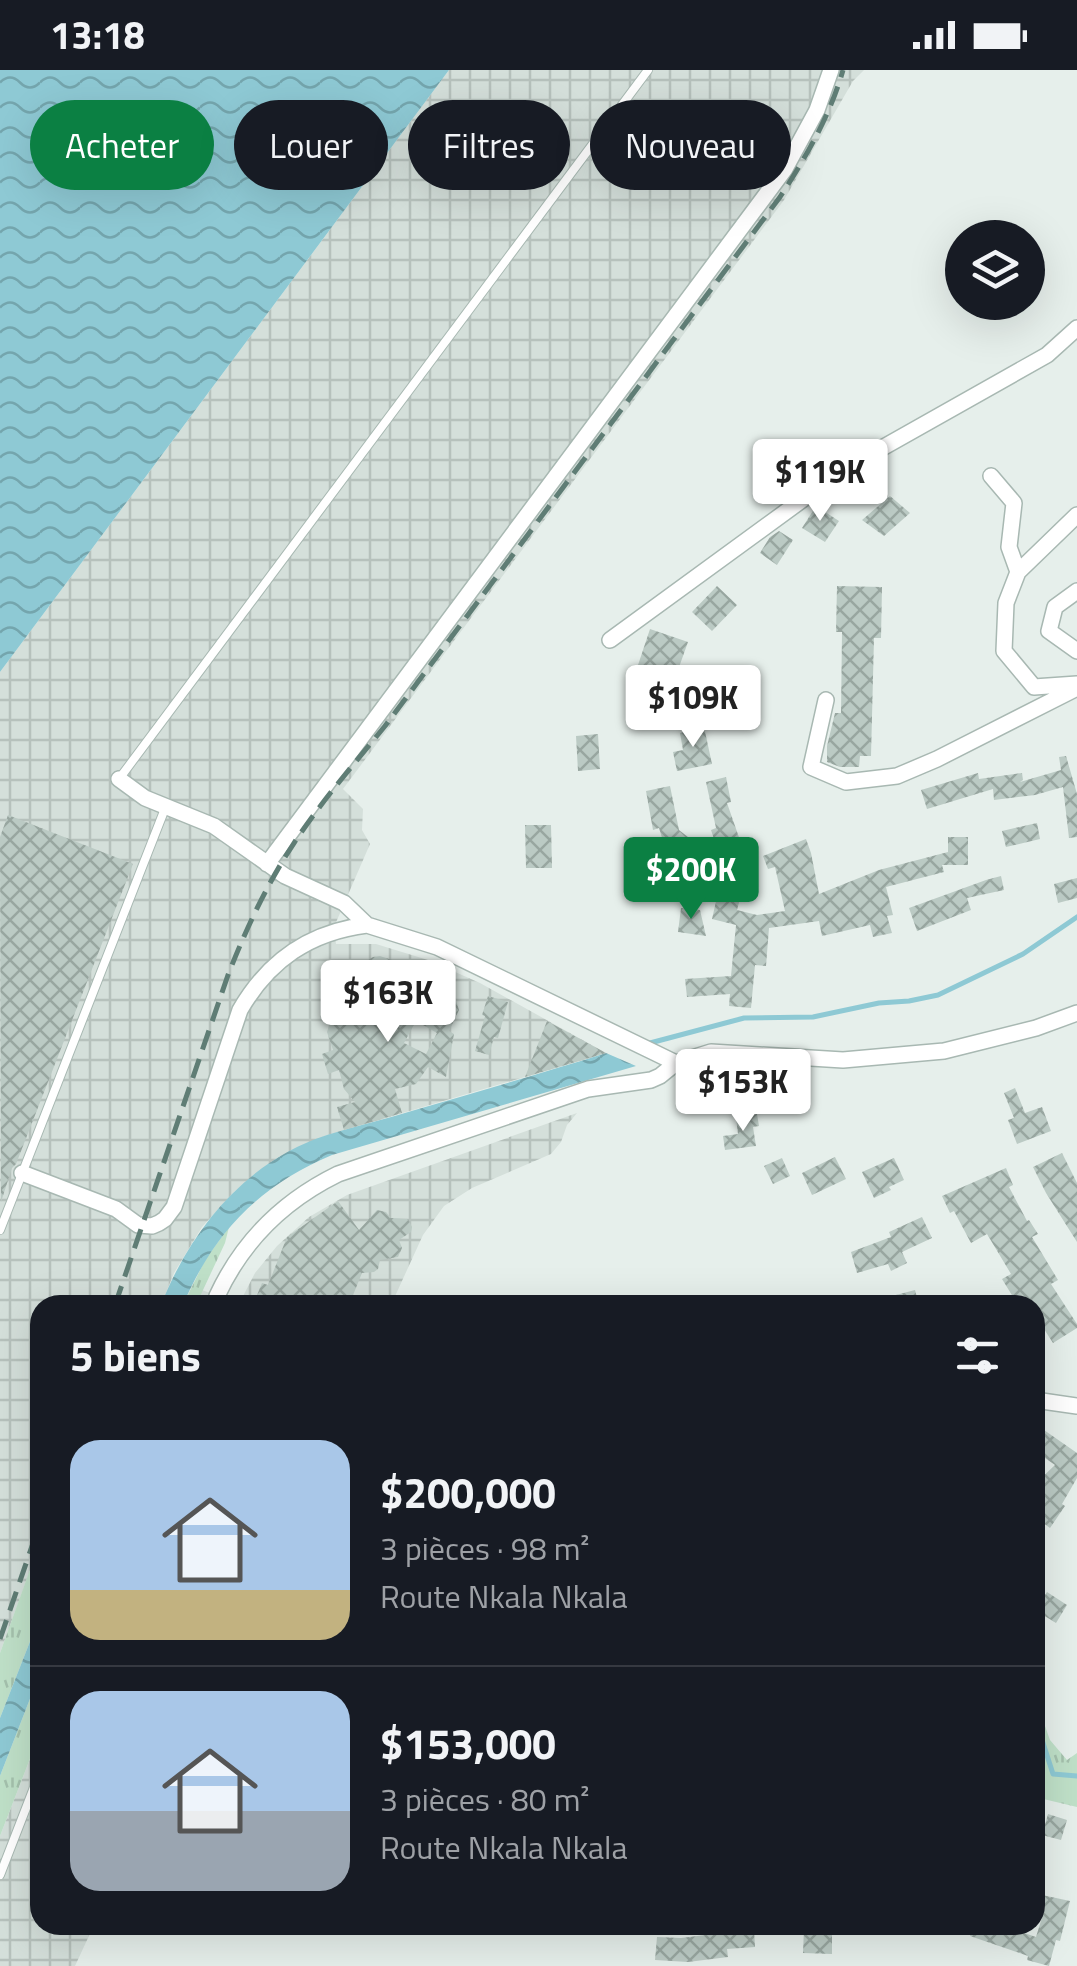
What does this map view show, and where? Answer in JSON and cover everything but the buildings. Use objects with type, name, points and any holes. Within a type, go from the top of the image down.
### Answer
[{"type":"street","points":[[268,864],[785,169],[813,120],[831,70]]},
{"type":"street","points":[[610,640],[844,470],[1047,356],[1077,328]]},
{"type":"street","points":[[992,476],[1014,503],[1009,547],[1018,572]]},
{"type":"street","points":[[1077,516],[1018,572],[1006,603],[1004,652],[1034,687],[1077,686]]},
{"type":"street","points":[[1077,591],[1055,607],[1049,631],[1077,651]]},
{"type":"street","points":[[826,700],[811,768],[846,782],[897,776],[1077,686]]},
{"type":"street","points":[[119,779],[144,798],[214,826],[285,876],[344,902],[367,925],[437,948],[676,1063]]},
{"type":"street","points":[[22,1173],[116,1209],[138,1225],[152,1226],[165,1219],[174,1206],[240,1010],[249,994],[272,967],[300,946],[332,931],[367,925]]},
{"type":"street","points":[[219,1295],[236,1261],[260,1230],[296,1198],[327,1179],[588,1089],[652,1080],[676,1063],[711,1052],[843,1060],[944,1051],[1036,1028],[1077,1013]]},
{"type":"street","points":[[1045,1401],[1077,1406]]},
{"type":"lane","points":[[119,779],[648,70]]},
{"type":"lane","points":[[0,1230],[166,806]]},
{"type":"lane","points":[[0,1875],[30,1798]]},
{"type":"shaded area","points":[[449,70],[864,70],[853,81],[791,188],[791,100],[590,100],[590,190],[790,190],[343,789],[363,809],[362,830],[370,844],[334,927],[336,944],[376,944],[428,960],[480,983],[606,1053],[325,1136],[279,1158],[235,1191],[202,1227],[165,1295],[30,1295],[30,1570],[0,1653],[0,672],[359,190],[388,190],[388,152],[408,125],[408,190],[570,190],[570,100],[427,100]]},
{"type":"shaded area","points":[[577,1113],[551,1154],[472,1188],[444,1206],[423,1235],[396,1295],[244,1295],[277,1246],[309,1217],[347,1195]]},
{"type":"shaded area","points":[[30,1759],[30,1935],[89,1935],[75,1966],[0,1966],[0,1836]]},
{"type":"green space","points":[[229,1227],[201,1295],[188,1295],[205,1260]]},
{"type":"green space","points":[[30,1570],[30,1642],[0,1718],[0,1653]]},
{"type":"green space","points":[[30,1699],[30,1759],[0,1836],[0,1776]]},
{"type":"green space","points":[[1045,1726],[1050,1740],[1067,1760],[1077,1753],[1077,1807],[1045,1799]]},
{"type":"water","points":[[0,70],[449,70],[427,100],[408,100],[408,125],[388,152],[388,100],[234,100],[234,190],[359,190],[0,672]]},
{"type":"water","points":[[606,1053],[636,1066],[332,1155],[306,1167],[242,1214],[209,1255],[188,1295],[165,1295],[205,1225],[247,1180],[298,1147]]},
{"type":"water","points":[[30,1642],[30,1699],[0,1776],[0,1718]]},
{"type":"waterway","points":[[650,1043],[744,1018],[813,1017],[938,995],[1023,954],[1077,917]]},
{"type":"waterway","points":[[1045,1749],[1053,1774],[1077,1776]]},
{"type":"railway","points":[[118,1295],[228,975],[284,859],[780,197],[816,136],[843,70]]},
{"type":"railway","points":[[0,1639],[30,1552]]}]
